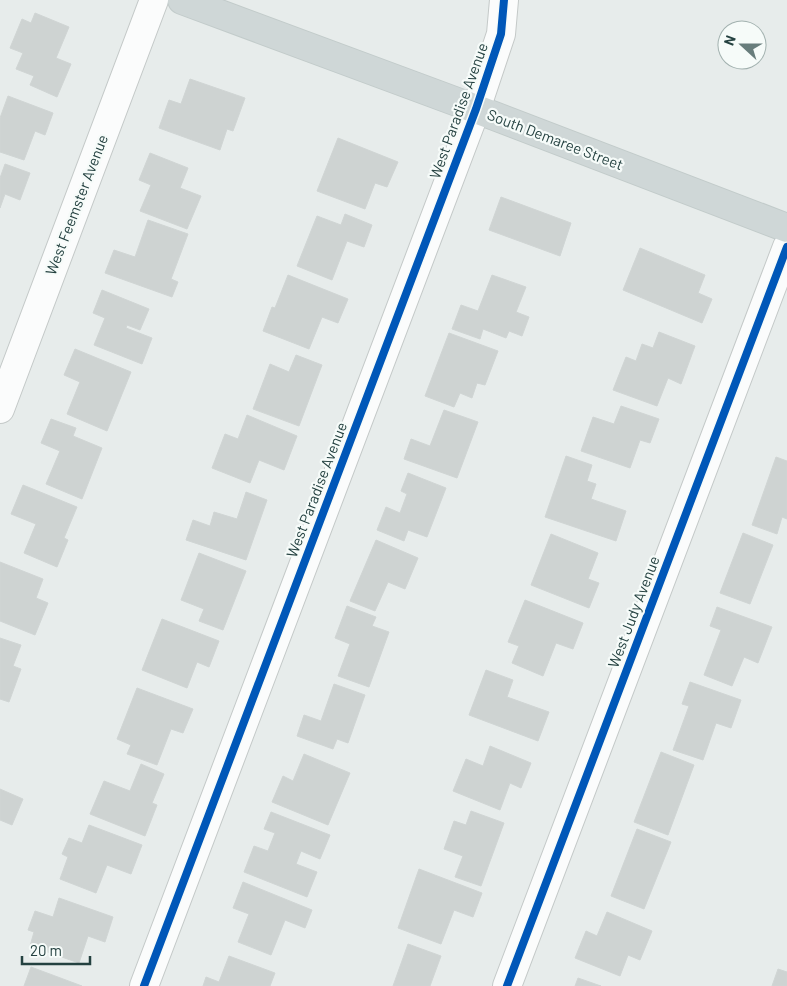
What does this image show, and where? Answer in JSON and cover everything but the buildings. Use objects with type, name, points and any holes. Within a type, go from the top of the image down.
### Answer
[{"type":"main road","name":"South Demaree Street","points":[[182,0],[787,228]]},
{"type":"street","name":"West Feemster Avenue","points":[[0,410],[154,0]]},
{"type":"street","name":"West Paradise Avenue","points":[[144,986],[476,110],[501,34],[504,0]]},
{"type":"street","name":"West Judy Avenue","points":[[507,986],[787,247]]},
{"type":"cycle path","points":[[144,986],[476,109],[501,34],[504,0]]},
{"type":"cycle path","points":[[507,986],[787,247]]}]
